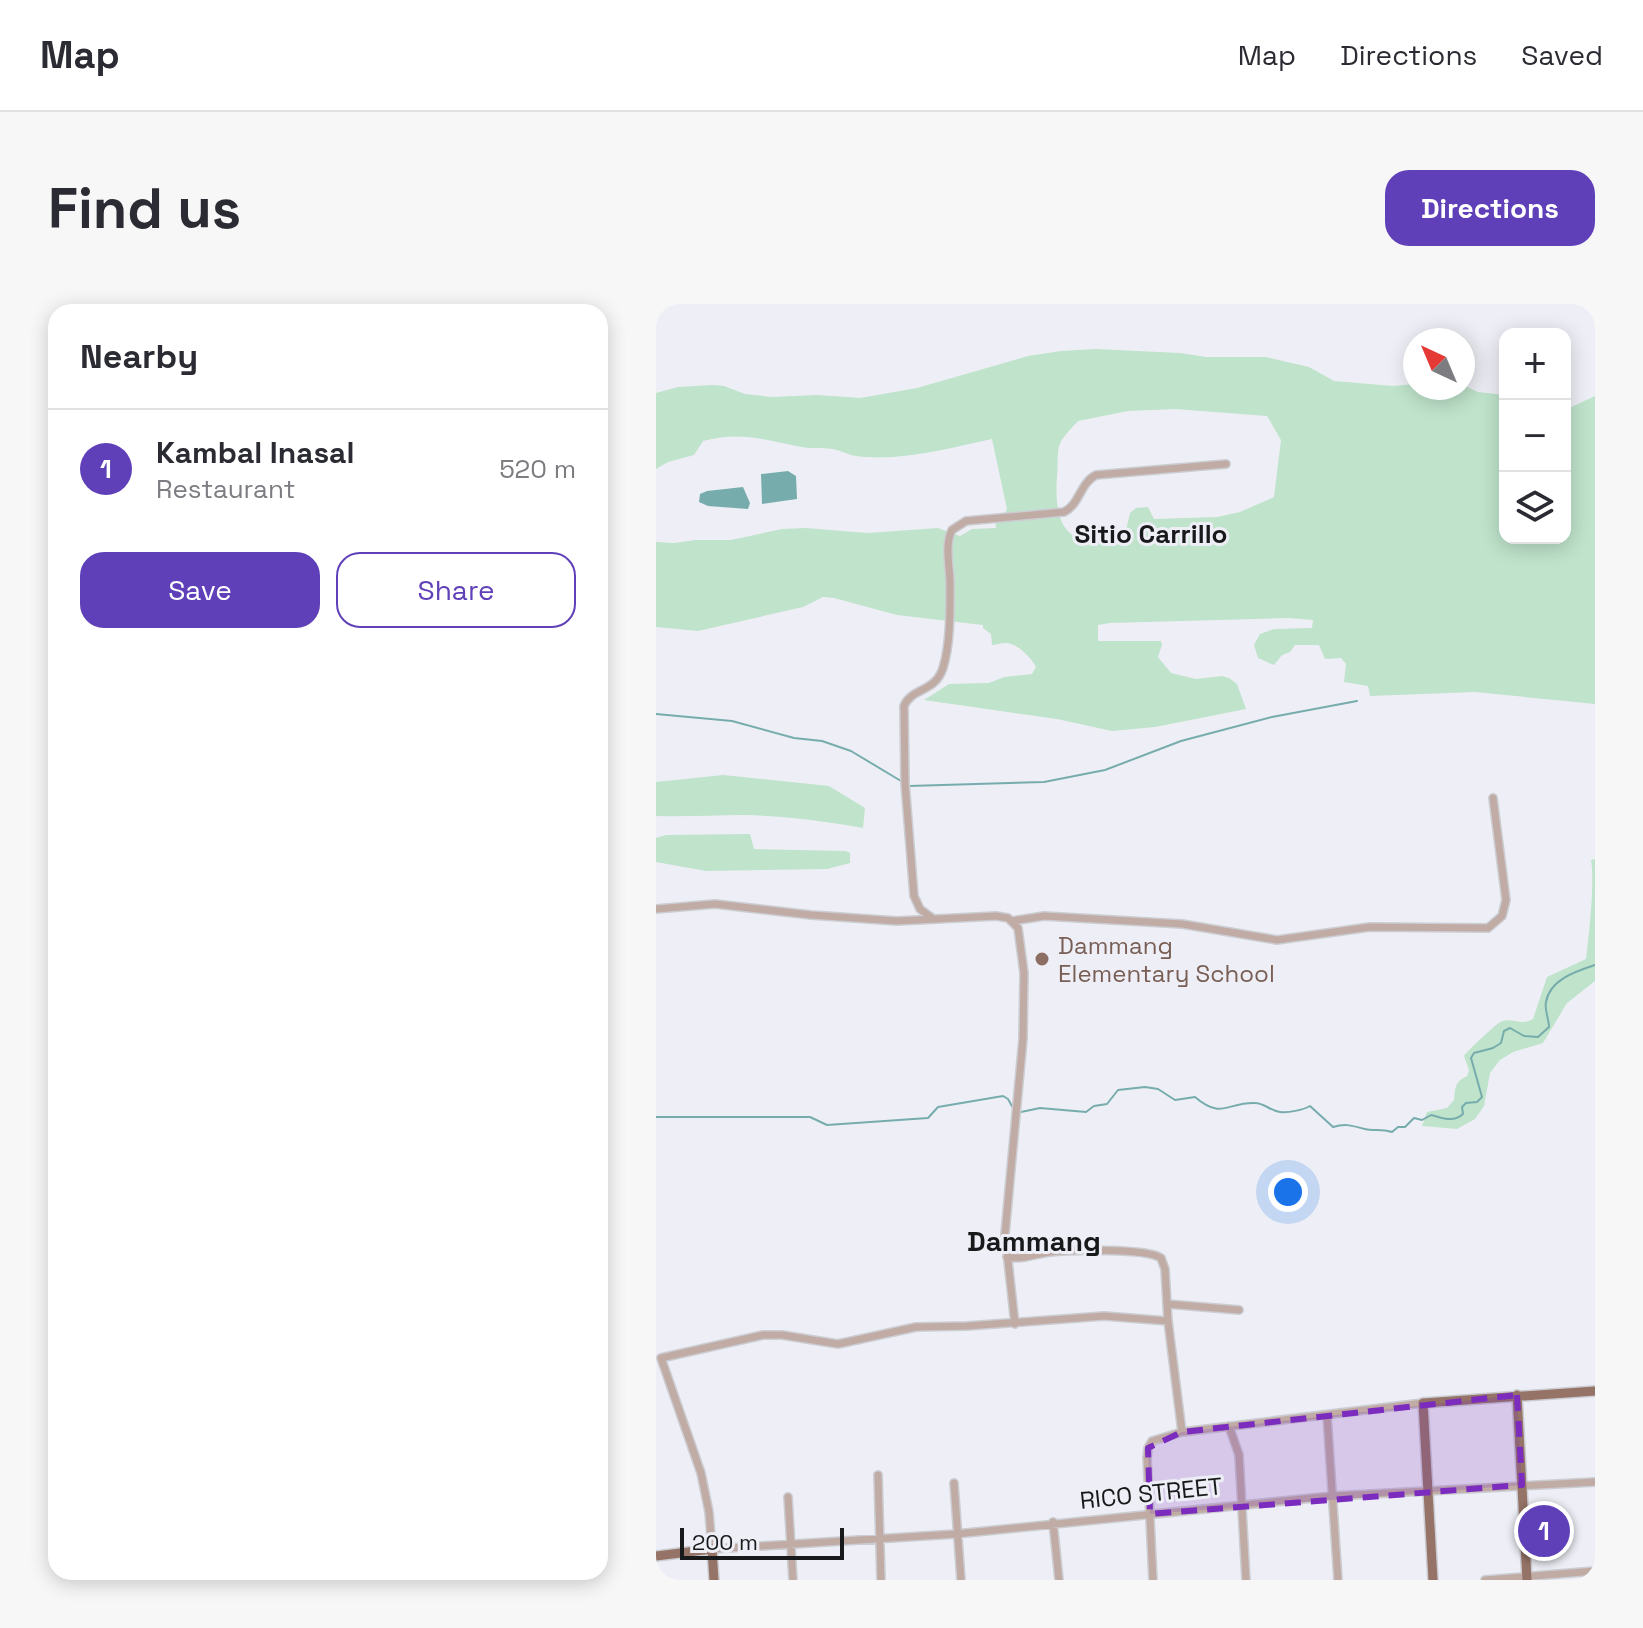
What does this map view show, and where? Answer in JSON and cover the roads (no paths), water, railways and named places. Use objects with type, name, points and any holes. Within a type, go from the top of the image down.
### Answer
[{"type":"main road","points":[[1433,1580],[1423,1403],[1595,1391]]},
{"type":"main road","points":[[1517,1395],[1527,1578]]},
{"type":"main road","points":[[656,1556],[712,1549],[714,1580]]},
{"type":"street","points":[[909,921],[915,914],[916,903],[905,787],[904,706],[909,697],[935,683],[943,669],[949,607],[950,534],[956,526],[966,521],[1064,512],[1073,507],[1086,482],[1096,475],[1226,464]]},
{"type":"street","points":[[656,909],[715,904],[811,915],[909,921],[996,916],[1012,921],[1044,916],[1182,924],[1277,940],[1370,927],[1488,928],[1502,916],[1506,900],[1493,798]]},
{"type":"street","points":[[916,903],[933,919]]},
{"type":"street","points":[[1012,921],[1020,932],[1024,973],[1023,1039],[1006,1215],[1007,1257],[1015,1324]]},
{"type":"street","points":[[1007,1257],[1069,1251],[1152,1253],[1161,1258],[1165,1266],[1168,1321],[1182,1432]]},
{"type":"street","points":[[1167,1304],[1239,1310]]},
{"type":"street","points":[[712,1549],[701,1473],[661,1358],[763,1335],[838,1344],[916,1327],[1015,1324],[1104,1316],[1168,1321]]},
{"type":"street","points":[[1153,1580],[1148,1448],[1156,1439],[1182,1432],[1423,1403]]},
{"type":"street","points":[[1327,1415],[1338,1580]]},
{"type":"street","points":[[1229,1426],[1239,1455],[1246,1580]]},
{"type":"street","points":[[878,1475],[881,1580]]},
{"type":"street","name":"RICO STREET","points":[[712,1549],[956,1534],[1333,1496],[1595,1482]]},
{"type":"street","points":[[954,1483],[961,1580]]},
{"type":"street","points":[[788,1497],[793,1580]]},
{"type":"street","points":[[1053,1522],[1059,1580]]},
{"type":"street","points":[[1485,1580],[1595,1571]]},
{"type":"water","points":[[788,471],[796,476],[797,499],[762,504],[761,474]]},
{"type":"water","points":[[743,487],[750,503],[748,509],[708,506],[699,502],[700,494],[707,491]]},
{"type":"waterway","points":[[909,786],[1044,782],[1105,770],[1181,741],[1272,717],[1357,701]]},
{"type":"waterway","points":[[656,714],[732,721],[794,738],[822,741],[851,751],[901,781]]},
{"type":"waterway","points":[[1021,1112],[1040,1108],[1086,1112],[1094,1106],[1107,1104],[1118,1090],[1145,1087],[1158,1089],[1175,1100],[1195,1097],[1218,1109],[1245,1103],[1261,1104],[1283,1112],[1310,1106],[1333,1127],[1349,1125],[1392,1132],[1398,1127],[1405,1127],[1414,1118],[1422,1120],[1431,1115],[1455,1118],[1463,1114],[1462,1107],[1466,1103],[1477,1102],[1482,1097],[1471,1058],[1474,1053],[1501,1043],[1504,1031],[1510,1028],[1524,1036],[1538,1037],[1549,1027],[1546,1005],[1553,987],[1565,977],[1595,965]]},
{"type":"waterway","points":[[656,1117],[810,1117],[827,1125],[928,1118],[938,1107],[1003,1096],[1013,1108]]},
{"type":"place","name":"Dammang Elementary School","points":[[1042,959]]},
{"type":"place","name":"Kambal Inasal","points":[[1544,1531]]},
{"type":"district","name":"Sitio Carrillo","points":[[1151,534]]},
{"type":"district","name":"Dammang","points":[[1034,1241]]}]
